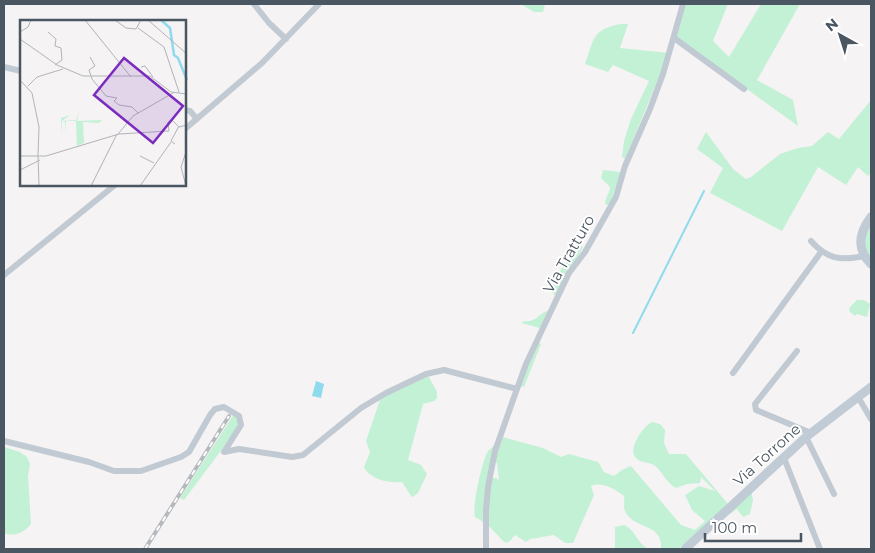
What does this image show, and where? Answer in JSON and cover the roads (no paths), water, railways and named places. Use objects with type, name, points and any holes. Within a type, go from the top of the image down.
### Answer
[{"type":"main road","points":[[871,217],[862,231],[860,240],[860,247],[864,256],[871,264]]},
{"type":"main road","name":"Via Torrone","points":[[685,549],[809,435],[871,387]]},
{"type":"street","points":[[254,4],[269,23],[286,39]]},
{"type":"street","points":[[186,128],[262,63],[319,4]]},
{"type":"street","name":"Via Tratturo","points":[[486,549],[486,511],[495,451],[526,364],[569,274],[585,252],[616,196],[625,166],[650,109],[674,38],[683,4]]},
{"type":"street","points":[[674,38],[744,89]]},
{"type":"street","points":[[4,67],[20,71]]},
{"type":"street","points":[[186,110],[190,111],[197,119]]},
{"type":"street","points":[[4,274],[114,186]]},
{"type":"street","points":[[811,241],[821,252],[847,259],[864,256]]},
{"type":"street","points":[[733,373],[821,252]]},
{"type":"street","points":[[797,351],[755,404],[756,410],[809,435],[834,494]]},
{"type":"street","points":[[4,441],[89,462],[114,471],[141,470],[181,457],[189,452],[210,414],[224,407],[239,416],[241,424],[224,452],[239,449],[292,456],[303,455],[369,403],[426,374],[444,370],[517,389]]},
{"type":"street","points":[[858,397],[871,419]]},
{"type":"street","points":[[784,458],[820,549]]},
{"type":"water","points":[[316,381],[324,384],[321,398],[312,396]]},
{"type":"waterway","points":[[633,333],[704,191]]},
{"type":"railway","points":[[145,549],[229,416]]}]
